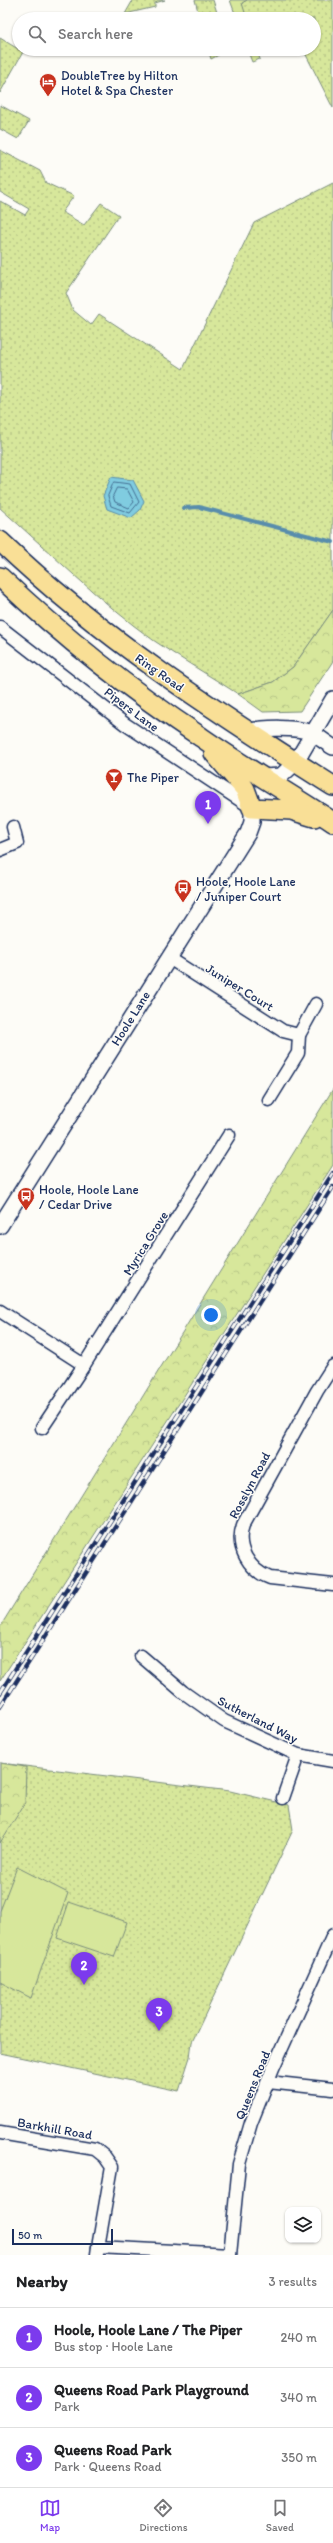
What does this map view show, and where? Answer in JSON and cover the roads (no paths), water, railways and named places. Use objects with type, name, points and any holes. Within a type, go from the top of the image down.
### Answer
[{"type":"highway","name":"Ring Road","points":[[0,541],[82,613],[144,660],[247,732],[333,786]]},
{"type":"highway","points":[[0,577],[40,615],[102,665],[200,737],[333,823]]},
{"type":"highway","points":[[200,737],[245,789],[252,808],[291,810],[333,823]]},
{"type":"street","name":"Pipers Lane","points":[[0,627],[125,724],[252,808]]},
{"type":"street","points":[[263,777],[280,776],[296,762],[333,699]]},
{"type":"street","points":[[247,732],[260,728],[296,729],[312,733],[333,747]]},
{"type":"street","name":"Hoole Lane","points":[[0,1226],[248,833],[252,822],[252,808]]},
{"type":"street","points":[[0,850],[17,843],[13,827]]},
{"type":"street","name":"Juniper Court","points":[[169,958],[283,1031],[299,1035]]},
{"type":"street","points":[[269,1100],[298,1053],[299,1035],[316,1004]]},
{"type":"street","name":"Myrica Grove","points":[[42,1428],[84,1365],[229,1135]]},
{"type":"street","points":[[0,1311],[84,1365]]},
{"type":"street","name":"Rosslyn Road","points":[[333,1366],[296,1428],[243,1525],[241,1534],[245,1556],[251,1566],[262,1575],[270,1578],[333,1585]]},
{"type":"street","name":"Sutherland Way","points":[[141,1656],[183,1692],[224,1721],[298,1755],[333,1761]]},
{"type":"street","points":[[283,1798],[298,1755]]},
{"type":"street","name":"Queens Road","points":[[230,2255],[239,2164],[251,2123],[333,1935]]},
{"type":"street","points":[[268,2082],[333,2089]]},
{"type":"street","name":"Barkhill Road","points":[[0,2133],[95,2149],[105,2157],[112,2167],[98,2251],[230,2255]]},
{"type":"water","points":[[111,477],[133,480],[144,501],[140,510],[131,518],[107,509],[103,496]]},
{"type":"waterway","points":[[183,508],[199,507],[333,542]]},
{"type":"railway","points":[[0,1693],[333,1173]]},
{"type":"railway","points":[[0,1707],[333,1187]]},
{"type":"place","name":"DoubleTree by Hilton Hotel & Spa Chester","points":[[48,97]]},
{"type":"place","name":"The Piper","points":[[114,792]]},
{"type":"place","name":"Hoole, Hoole Lane / The Piper","points":[[208,824]]},
{"type":"place","name":"Hoole, Hoole Lane / Juniper Court","points":[[183,903]]},
{"type":"place","name":"Hoole, Hoole Lane / Cedar Drive","points":[[26,1211]]},
{"type":"place","name":"Queens Road Park Playground","points":[[84,1985]]},
{"type":"place","name":"Queens Road Park","points":[[159,2031]]}]
